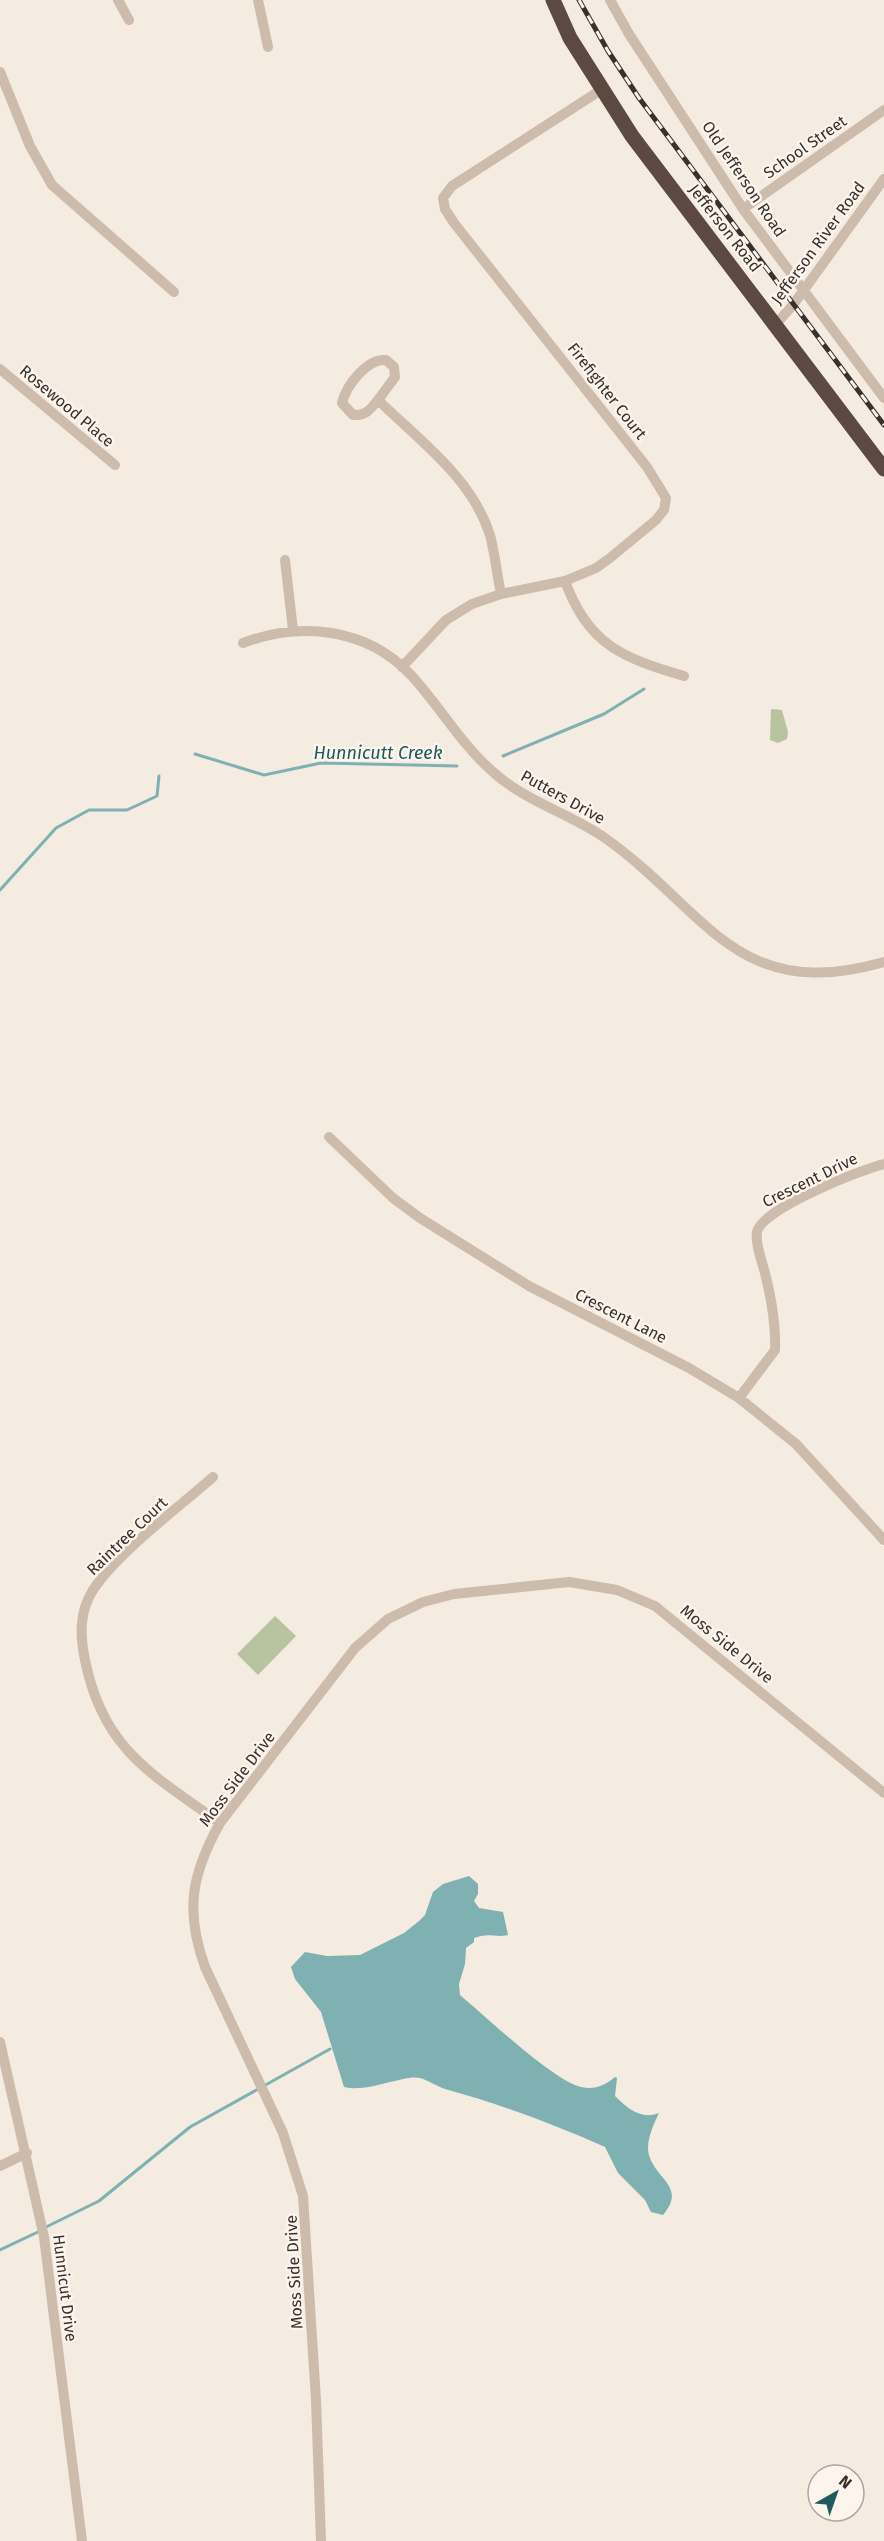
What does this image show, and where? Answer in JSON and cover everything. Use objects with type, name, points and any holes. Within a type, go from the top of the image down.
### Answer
[{"type":"highway","name":"Jefferson Road","points":[[553,0],[570,38],[601,90],[674,192],[884,469]]},
{"type":"street","points":[[118,0],[129,20]]},
{"type":"street","points":[[258,0],[268,47]]},
{"type":"street","name":"Old Jefferson Road","points":[[610,0],[629,34],[743,209],[884,398]]},
{"type":"street","points":[[0,72],[30,146],[52,185],[174,292]]},
{"type":"street","name":"Firefighter Court","points":[[402,667],[452,615],[472,604],[501,594],[565,581],[596,568],[656,520],[664,510],[666,498],[629,441],[454,223],[445,209],[443,198],[452,186],[601,90]]},
{"type":"street","name":"School Street","points":[[743,209],[884,110]]},
{"type":"street","name":"Jefferson River Road","points":[[776,324],[804,290],[884,179]]},
{"type":"street","points":[[374,360],[386,360],[394,367],[395,377],[378,400],[369,411],[360,416],[353,415],[342,403],[349,387],[374,360]]},
{"type":"street","name":"Rosewood Place","points":[[0,369],[115,465]]},
{"type":"street","points":[[378,400],[454,475],[475,502],[490,536],[501,594]]},
{"type":"street","points":[[285,560],[293,630]]},
{"type":"street","points":[[565,581],[581,617],[602,641],[637,662],[684,676]]},
{"type":"street","name":"Putters Drive","points":[[243,643],[293,630],[323,631],[348,636],[386,654],[402,667],[492,772],[509,785],[614,844],[737,951],[772,966],[818,974],[839,973],[884,962]]},
{"type":"street","name":"Crescent Lane","points":[[329,1137],[393,1198],[439,1230],[529,1286],[689,1368],[739,1398],[796,1444],[884,1540]]},
{"type":"street","name":"Crescent Drive","points":[[739,1398],[775,1350],[770,1291],[757,1237],[759,1226],[772,1214],[837,1181],[884,1164]]},
{"type":"street","name":"Raintree Court","points":[[213,1477],[102,1577],[84,1606],[81,1625],[91,1690],[103,1717],[119,1742],[138,1764],[220,1823]]},
{"type":"street","name":"Moss Side Drive","points":[[321,2541],[316,2400],[303,2196],[283,2133],[205,1967],[196,1942],[193,1918],[197,1872],[204,1852],[220,1823],[355,1648],[388,1619],[423,1602],[454,1594],[569,1582],[606,1587],[655,1606],[884,1793]]},
{"type":"street","name":"Hunnicut Drive","points":[[0,2042],[27,2153],[44,2237],[82,2541]]},
{"type":"street","points":[[0,2166],[27,2153]]},
{"type":"green space","points":[[771,709],[782,710],[788,732],[787,739],[778,743],[770,740]]},
{"type":"green space","points":[[275,1616],[296,1636],[258,1675],[237,1654]]},
{"type":"water","points":[[469,1876],[478,1884],[478,1894],[474,1901],[479,1908],[503,1912],[508,1935],[484,1935],[474,1938],[474,1942],[466,1948],[465,1964],[459,1984],[460,1995],[537,2061],[569,2082],[581,2087],[595,2088],[615,2077],[617,2078],[615,2096],[625,2105],[641,2114],[659,2113],[650,2135],[648,2153],[671,2191],[672,2198],[663,2215],[651,2212],[645,2200],[618,2173],[605,2147],[566,2130],[445,2089],[420,2078],[413,2077],[364,2088],[344,2087],[321,2012],[295,1979],[291,1967],[305,1952],[327,1956],[360,1955],[404,1933],[425,1915],[433,1892],[443,1884]]},
{"type":"waterway","name":"Hunnicutt Creek","points":[[503,756],[604,714],[644,689]]},
{"type":"waterway","name":"Hunnicutt Creek","points":[[195,754],[264,775],[321,763],[457,766]]},
{"type":"waterway","name":"Hunnicutt Creek","points":[[0,890],[56,828],[89,810],[127,810],[157,796],[159,776]]},
{"type":"waterway","points":[[46,2227],[99,2201],[190,2127],[330,2049]]},
{"type":"waterway","points":[[0,2250],[40,2231]]},
{"type":"railway","points":[[579,0],[608,51],[639,98],[884,425]]}]
